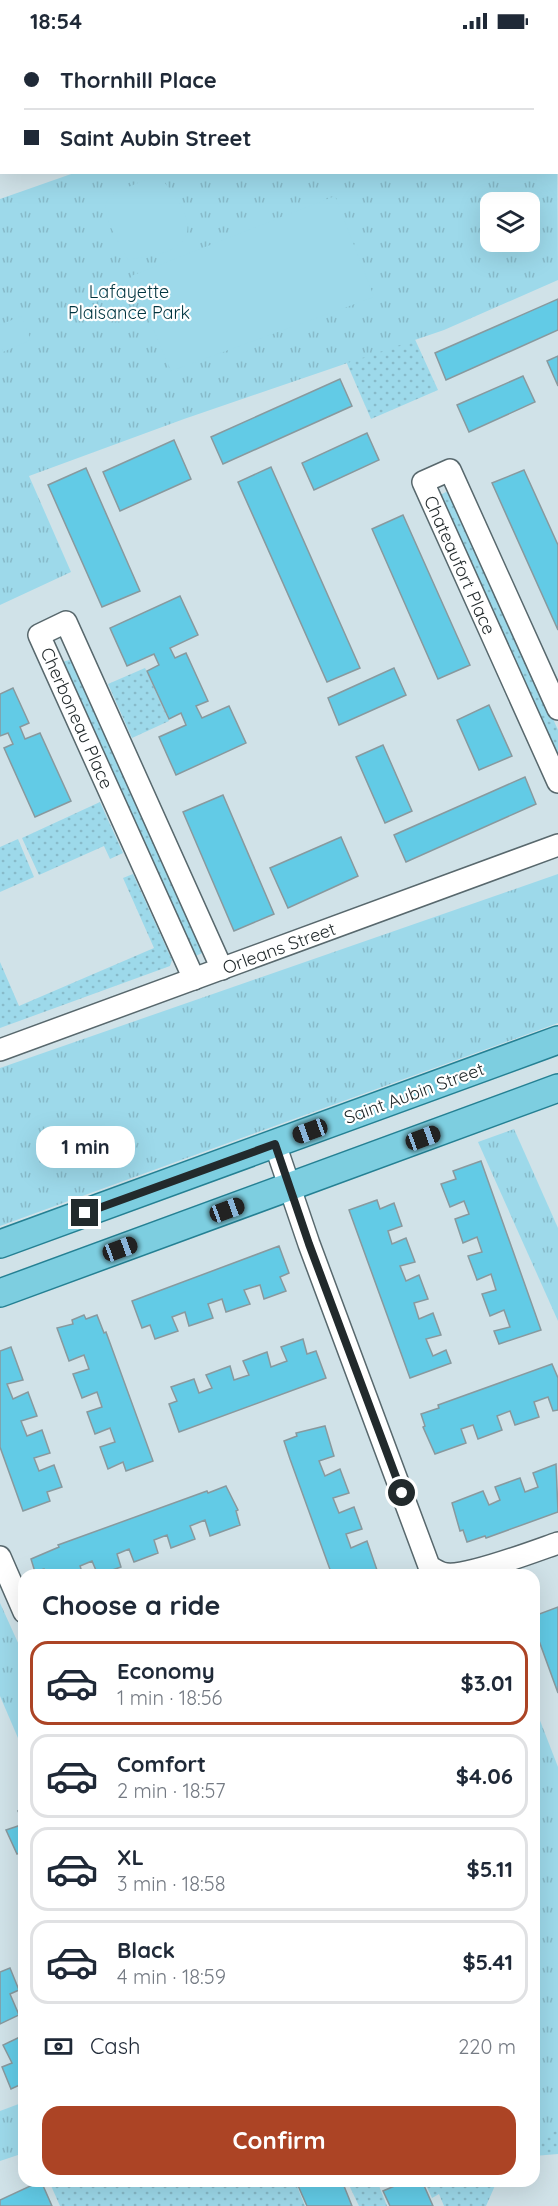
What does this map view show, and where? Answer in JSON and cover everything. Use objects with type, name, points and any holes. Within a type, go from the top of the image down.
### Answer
[{"type":"main road","name":"Saint Aubin Street","points":[[0,1244],[558,1040]]},
{"type":"main road","points":[[0,1293],[558,1088]]},
{"type":"street","name":"Chateaufort Place","points":[[558,708],[450,470],[423,482],[558,782]]},
{"type":"street","name":"Cherboneau Place","points":[[194,979],[39,635],[66,622],[222,969]]},
{"type":"street","name":"Orleans Street","points":[[0,1050],[558,845]]},
{"type":"street","points":[[275,1144],[309,1244],[429,1566],[433,1569]]},
{"type":"street","points":[[473,1569],[558,1543]]},
{"type":"street","points":[[0,1557],[18,1598]]},
{"type":"green space","name":"Lafayette Plaisance Park","points":[[71,174],[557,174],[558,280],[444,330],[184,419],[29,476],[71,572],[0,605],[0,199]]},
{"type":"green space","points":[[158,175],[180,204],[188,226],[186,236],[179,245],[166,252],[128,260],[108,221],[106,205],[108,200],[117,193]]},
{"type":"green space","points":[[335,196],[374,297],[171,371],[131,276]]},
{"type":"green space","points":[[21,316],[31,340],[3,352],[0,344],[0,325]]},
{"type":"green space","points":[[413,335],[438,390],[371,419],[345,359]]},
{"type":"green space","points":[[450,490],[558,730],[558,763],[438,496]]},
{"type":"green space","points":[[73,659],[205,952],[193,957],[62,662]]},
{"type":"green space","points":[[145,668],[169,721],[132,738],[108,684]]},
{"type":"green space","points":[[100,802],[123,853],[110,859],[104,846],[39,875],[22,838]]},
{"type":"green space","points":[[18,839],[34,877],[0,892],[0,847]]},
{"type":"green space","points":[[133,874],[172,960],[170,966],[0,1028],[0,962],[19,1006],[154,948],[123,878]]},
{"type":"green space","points":[[558,874],[558,1023],[0,1226],[0,1068]]},
{"type":"green space","points":[[514,1129],[558,1228],[558,1321],[478,1142]]},
{"type":"green space","points":[[0,1603],[18,1643],[18,1738],[0,1696]]},
{"type":"green space","points":[[540,1720],[558,1767],[558,2130],[540,2138]]},
{"type":"green space","points":[[558,2063],[558,2154],[540,2156],[540,2064]]},
{"type":"green space","points":[[18,2104],[18,2155],[0,2161],[0,2111]]},
{"type":"green space","points":[[52,2187],[297,2187],[305,2206],[60,2206]]},
{"type":"green space","points":[[350,2187],[379,2187],[387,2206],[359,2206]]},
{"type":"green space","points":[[427,2187],[494,2187],[486,2206],[444,2206],[439,2194],[432,2198]]},
{"type":"building","points":[[558,299],[558,330],[446,380],[435,353]]},
{"type":"building","points":[[558,356],[558,386],[547,361]]},
{"type":"building","points":[[523,376],[535,402],[469,432],[457,405]]},
{"type":"building","points":[[340,379],[352,406],[223,464],[211,437]]},
{"type":"building","points":[[367,433],[379,460],[314,490],[302,463]]},
{"type":"building","points":[[174,440],[191,479],[120,511],[103,472]]},
{"type":"building","points":[[271,467],[360,668],[327,682],[238,482]]},
{"type":"building","points":[[86,468],[140,591],[102,607],[48,485]]},
{"type":"building","points":[[524,470],[558,545],[558,630],[492,483]]},
{"type":"building","points":[[403,515],[470,665],[438,679],[372,529]]},
{"type":"building","points":[[180,596],[198,635],[170,648],[175,658],[186,653],[208,701],[196,706],[202,718],[229,706],[246,743],[176,775],[159,737],[186,725],[181,713],[169,719],[147,671],[159,665],[154,654],[127,666],[110,628]]},
{"type":"building","points":[[394,668],[406,695],[339,725],[328,698]]},
{"type":"building","points":[[13,688],[29,723],[20,727],[25,739],[40,733],[71,801],[35,817],[4,748],[13,744],[8,733],[0,736],[0,694]]},
{"type":"building","points":[[489,705],[512,756],[479,770],[457,720]]},
{"type":"building","points":[[383,745],[412,811],[385,823],[356,757]]},
{"type":"building","points":[[525,777],[536,804],[406,862],[394,835]]},
{"type":"building","points":[[223,795],[274,914],[234,931],[183,812]]},
{"type":"building","points":[[341,837],[358,876],[288,908],[270,868]]},
{"type":"building","points":[[481,1161],[541,1330],[499,1344],[494,1331],[510,1327],[504,1310],[490,1316],[482,1294],[496,1290],[491,1274],[477,1280],[468,1256],[482,1252],[477,1237],[463,1243],[455,1219],[469,1214],[464,1201],[450,1207],[441,1184],[456,1179],[453,1171]]},
{"type":"building","points":[[377,1200],[380,1209],[394,1203],[402,1226],[388,1231],[392,1244],[406,1238],[415,1262],[400,1266],[406,1281],[419,1275],[428,1299],[414,1303],[419,1319],[433,1313],[441,1335],[426,1339],[433,1356],[446,1350],[451,1363],[410,1378],[349,1210]]},
{"type":"building","points":[[279,1246],[289,1273],[280,1277],[286,1291],[264,1299],[260,1285],[244,1290],[250,1304],[226,1312],[222,1299],[208,1304],[213,1318],[189,1326],[185,1312],[172,1317],[178,1331],[155,1339],[150,1325],[142,1328],[132,1301]]},
{"type":"building","points":[[84,1315],[86,1319],[97,1315],[104,1333],[106,1332],[153,1461],[126,1471],[123,1462],[108,1469],[100,1447],[115,1442],[110,1428],[95,1434],[87,1412],[102,1407],[97,1392],[82,1398],[73,1374],[89,1369],[84,1355],[69,1361],[57,1328],[73,1324],[72,1320]]},
{"type":"building","points":[[303,1339],[307,1354],[316,1351],[326,1378],[179,1432],[169,1404],[177,1401],[171,1387],[194,1379],[199,1393],[212,1388],[206,1375],[230,1366],[234,1380],[249,1375],[243,1361],[267,1352],[271,1367],[287,1361],[281,1347]]},
{"type":"building","points":[[11,1347],[23,1380],[7,1384],[13,1399],[28,1392],[37,1416],[21,1421],[27,1436],[42,1430],[50,1453],[34,1458],[39,1471],[54,1465],[62,1487],[47,1492],[50,1501],[23,1511],[0,1447],[0,1351]]},
{"type":"building","points":[[552,1364],[558,1378],[558,1410],[553,1411],[548,1397],[534,1402],[539,1417],[515,1425],[510,1411],[497,1416],[502,1430],[478,1439],[473,1425],[461,1429],[466,1443],[435,1454],[423,1427],[425,1426],[421,1414],[439,1408],[438,1405]]},
{"type":"building","points":[[325,1426],[334,1456],[319,1461],[325,1476],[340,1469],[349,1493],[333,1498],[339,1513],[354,1507],[362,1529],[346,1534],[351,1548],[367,1541],[377,1569],[330,1569],[284,1441],[297,1436],[296,1433]]},
{"type":"building","points":[[556,1464],[558,1512],[486,1538],[485,1536],[467,1542],[463,1530],[460,1531],[452,1503],[483,1491],[489,1505],[500,1500],[495,1487],[520,1478],[525,1492],[538,1487],[533,1473]]},
{"type":"building","points":[[226,1486],[238,1510],[236,1511],[240,1525],[210,1536],[205,1520],[190,1526],[195,1539],[171,1548],[167,1535],[154,1540],[158,1553],[134,1562],[129,1549],[117,1554],[121,1567],[115,1569],[95,1569],[92,1561],[80,1566],[81,1569],[34,1569],[31,1559],[59,1547],[58,1545],[207,1491],[208,1493]]},
{"type":"building","points":[[558,1607],[558,1693],[540,1644],[540,1614]]},
{"type":"building","points":[[18,1826],[18,1854],[17,1854],[6,1830]]},
{"type":"building","points":[[10,1968],[18,1988],[18,1990],[10,1994],[18,2015],[0,2024],[0,1972]]},
{"type":"building","points":[[18,2038],[18,2086],[11,2089],[2,2067],[12,2063],[3,2045]]},
{"type":"building","points":[[28,2187],[44,2187],[52,2206],[0,2206],[0,2200]]},
{"type":"building","points":[[299,2187],[344,2187],[352,2206],[307,2206]]},
{"type":"building","points":[[392,2187],[425,2187],[433,2206],[390,2206],[383,2191]]},
{"type":"route","points":[[85,1213],[275,1144],[309,1244],[402,1493]]}]
